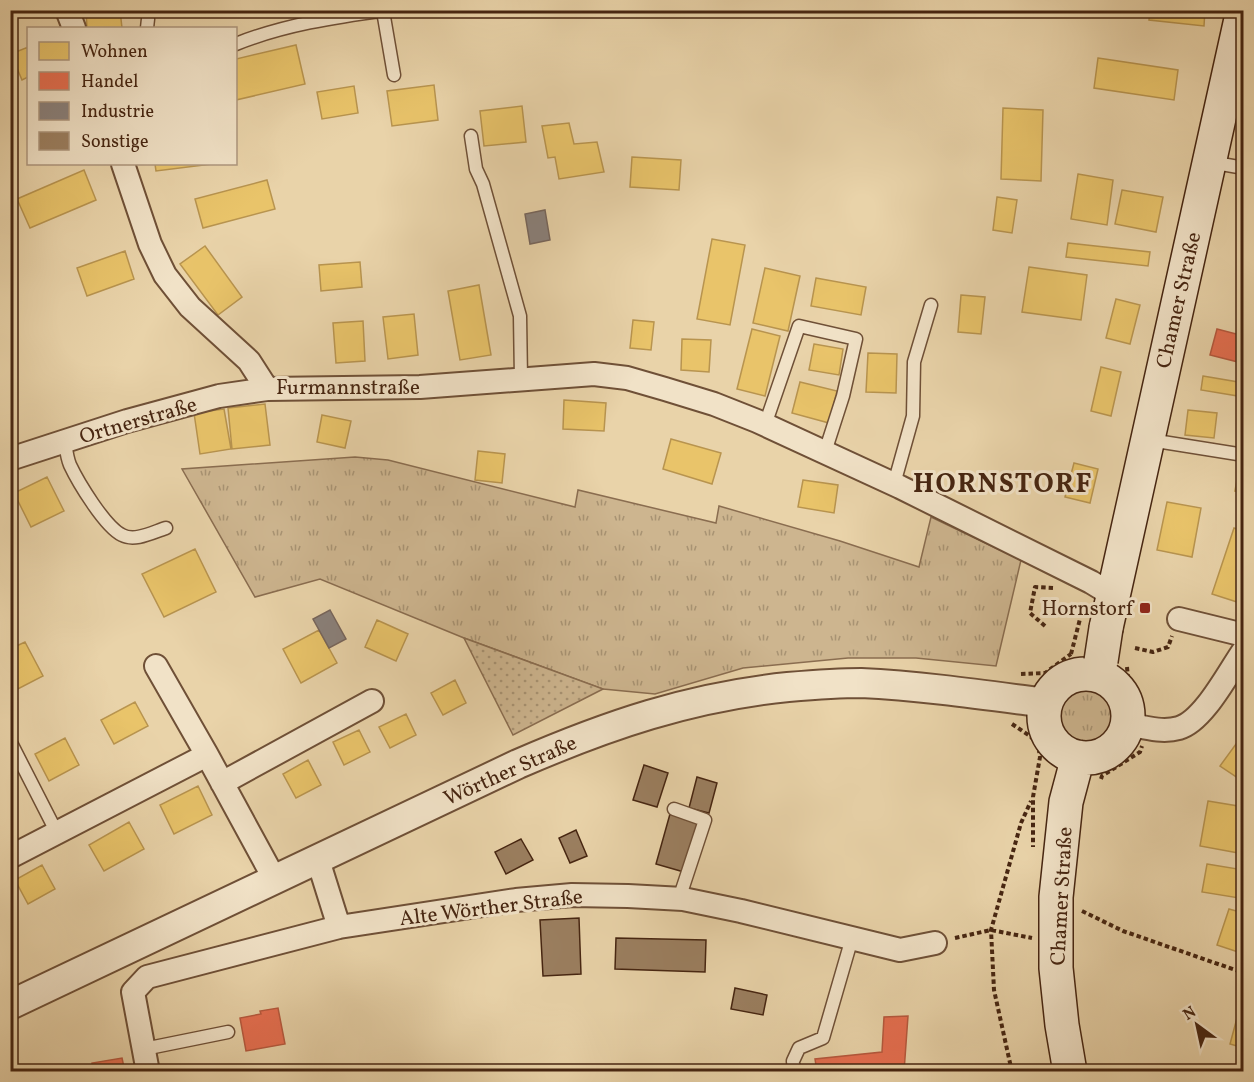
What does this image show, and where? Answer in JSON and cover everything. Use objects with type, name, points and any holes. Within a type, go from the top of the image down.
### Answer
[{"type":"main road","name":"Chamer Straße","points":[[1099,663],[1093,623],[1114,596],[1180,288],[1239,54],[1243,10]]},
{"type":"main road","points":[[1099,663],[1109,681],[1118,690],[1137,726],[1104,754],[1091,758],[1078,758],[1064,752],[1046,731],[1044,717],[1046,703],[1061,683],[1073,677],[1085,675],[1099,663]]},
{"type":"main road","name":"Chamer Straße","points":[[1070,1071],[1056,968],[1056,897],[1066,802],[1078,758]]},
{"type":"street","points":[[66,10],[74,27]]},
{"type":"street","name":"Furmannstraße","points":[[123,165],[150,244],[165,275],[190,307],[249,361],[267,389],[420,387],[594,374],[627,378],[714,404],[765,425],[894,484],[1091,582],[1114,596]]},
{"type":"street","name":"Ortnerstraße","points":[[10,459],[127,421],[219,396],[267,389]]},
{"type":"street","points":[[1179,619],[1244,635]]},
{"type":"street","points":[[1137,726],[1160,730],[1179,728],[1190,722],[1203,712],[1244,650]]},
{"type":"street","points":[[156,666],[275,880]]},
{"type":"street","name":"Wörther Straße","points":[[10,1005],[519,764],[613,726],[663,710],[719,696],[769,689],[816,684],[860,683],[937,689],[1046,703]]},
{"type":"street","points":[[222,783],[372,702]]},
{"type":"street","points":[[10,857],[207,755]]},
{"type":"street","points":[[318,860],[339,927]]},
{"type":"street","name":"Alte Wörther Straße","points":[[148,1071],[133,993],[147,977],[339,927],[516,900],[572,895],[628,896],[679,899],[741,911],[900,950],[935,943]]},
{"type":"lane","points":[[237,44],[258,35],[335,17],[384,11],[394,75]]},
{"type":"lane","points":[[471,136],[476,169],[483,184],[520,316],[521,379]]},
{"type":"lane","points":[[1210,162],[1244,168]]},
{"type":"lane","points":[[894,484],[913,416],[914,362],[931,305]]},
{"type":"lane","points":[[765,425],[799,326],[855,339],[843,396],[825,452]]},
{"type":"lane","points":[[1148,439],[1244,455]]},
{"type":"lane","points":[[65,442],[73,470],[106,523],[122,536],[140,537],[166,528]]},
{"type":"lane","points":[[10,741],[57,832]]},
{"type":"lane","points":[[674,809],[705,820],[679,899]]},
{"type":"lane","points":[[794,1071],[793,1061],[799,1048],[824,1038],[852,938]]},
{"type":"lane","points":[[144,1049],[228,1032]]},
{"type":"path","points":[[1035,587],[1030,613],[1045,626]]},
{"type":"path","points":[[1093,623],[1099,663]]},
{"type":"path","points":[[1135,648],[1153,652],[1168,647]]},
{"type":"path","points":[[1012,1071],[994,990],[991,930],[1021,823],[1033,797],[1040,757],[1038,744],[1008,721],[1019,674],[1045,673],[1099,663],[1128,681],[1137,699],[1149,712],[1137,726],[1140,752],[1102,776],[1099,786]]},
{"type":"path","points":[[1083,900],[1082,911],[1124,931],[1244,973]]},
{"type":"path","points":[[935,943],[991,930],[1033,939]]},
{"type":"green space","points":[[355,457],[388,460],[575,507],[578,490],[716,523],[719,506],[840,541],[919,567],[931,517],[1021,560],[996,666],[916,658],[848,658],[743,668],[655,694],[603,689],[464,638],[320,579],[255,597],[182,469]]},
{"type":"green space","points":[[464,638],[603,689],[513,735]]},
{"type":"green space","points":[[1085,686],[1102,691],[1110,699],[1115,716],[1110,733],[1102,741],[1085,746],[1068,741],[1060,733],[1055,716],[1060,699],[1068,691]]},
{"type":"building: Wohnen","points":[[86,10],[120,10],[122,27],[87,27]]},
{"type":"building: Wohnen","points":[[1150,10],[1205,10],[1204,26],[1149,20]]},
{"type":"building: Wohnen","points":[[296,45],[305,84],[237,100],[237,59]]},
{"type":"building: Wohnen","points":[[27,47],[27,78],[22,80],[11,54]]},
{"type":"building: Wohnen","points":[[1098,58],[1178,70],[1174,100],[1094,88]]},
{"type":"building: Wohnen","points":[[434,85],[438,120],[392,126],[387,91]]},
{"type":"building: Wohnen","points":[[354,86],[358,113],[322,119],[317,92]]},
{"type":"building: Wohnen","points":[[522,106],[526,142],[484,146],[480,111]]},
{"type":"building: Wohnen","points":[[1003,108],[1043,110],[1041,181],[1001,179]]},
{"type":"building: Wohnen","points":[[569,123],[574,144],[597,142],[604,172],[559,179],[555,157],[548,158],[542,126]]},
{"type":"building: Wohnen","points":[[632,157],[681,160],[679,190],[630,187]]},
{"type":"building: Wohnen","points":[[155,165],[204,165],[156,171]]},
{"type":"building: Wohnen","points":[[84,170],[96,200],[30,228],[17,199]]},
{"type":"building: Wohnen","points":[[1078,174],[1113,180],[1107,225],[1071,219]]},
{"type":"building: Wohnen","points":[[267,180],[275,209],[203,228],[195,199]]},
{"type":"building: Wohnen","points":[[1122,190],[1163,197],[1156,232],[1115,224]]},
{"type":"building: Wohnen","points":[[997,197],[1017,200],[1012,233],[993,230]]},
{"type":"building: Wohnen","points":[[712,239],[745,245],[730,325],[697,319]]},
{"type":"building: Wohnen","points":[[1068,243],[1150,252],[1148,266],[1066,257]]},
{"type":"building: Wohnen","points":[[205,246],[242,297],[218,315],[180,264]]},
{"type":"building: Wohnen","points":[[125,251],[134,279],[87,296],[77,268]]},
{"type":"building: Wohnen","points":[[360,262],[362,287],[321,291],[319,265]]},
{"type":"building: Wohnen","points":[[1029,267],[1087,275],[1081,320],[1022,312]]},
{"type":"building: Wohnen","points":[[765,268],[800,276],[788,331],[753,323]]},
{"type":"building: Wohnen","points":[[816,278],[866,287],[861,315],[811,306]]},
{"type":"building: Wohnen","points":[[479,285],[491,355],[460,360],[448,291]]},
{"type":"building: Wohnen","points":[[961,295],[985,297],[981,334],[958,332]]},
{"type":"building: Wohnen","points":[[1116,299],[1140,305],[1130,344],[1106,338]]},
{"type":"building: Wohnen","points":[[414,314],[418,355],[388,359],[383,317]]},
{"type":"building: Wohnen","points":[[633,320],[654,322],[651,350],[630,348]]},
{"type":"building: Wohnen","points":[[363,321],[365,361],[336,363],[333,323]]},
{"type":"building: Wohnen","points":[[752,329],[780,336],[765,396],[737,389]]},
{"type":"building: Wohnen","points":[[682,339],[711,340],[709,372],[681,370]]},
{"type":"building: Wohnen","points":[[814,344],[843,349],[839,375],[809,370]]},
{"type":"building: Wohnen","points":[[868,353],[897,354],[896,393],[866,392]]},
{"type":"building: Wohnen","points":[[1101,367],[1121,372],[1111,416],[1091,411]]},
{"type":"building: Wohnen","points":[[1203,376],[1244,383],[1244,397],[1201,390]]},
{"type":"building: Wohnen","points":[[800,382],[837,391],[829,423],[792,413]]},
{"type":"building: Wohnen","points":[[564,400],[606,403],[604,431],[563,429]]},
{"type":"building: Wohnen","points":[[265,404],[270,445],[232,449],[228,408]]},
{"type":"building: Wohnen","points":[[224,409],[231,449],[200,454],[194,413]]},
{"type":"building: Wohnen","points":[[1188,410],[1217,413],[1214,438],[1185,435]]},
{"type":"building: Wohnen","points":[[322,415],[351,421],[345,448],[317,442]]},
{"type":"building: Wohnen","points":[[671,439],[721,453],[712,484],[663,469]]},
{"type":"building: Wohnen","points":[[478,451],[505,454],[502,483],[475,480]]},
{"type":"building: Wohnen","points":[[1074,463],[1098,469],[1090,503],[1065,497]]},
{"type":"building: Wohnen","points":[[1239,468],[1244,469],[1244,492],[1235,491]]},
{"type":"building: Wohnen","points":[[47,477],[64,511],[31,527],[14,493]]},
{"type":"building: Wohnen","points":[[803,480],[838,485],[834,513],[798,507]]},
{"type":"building: Wohnen","points":[[1167,502],[1201,508],[1192,557],[1157,550]]},
{"type":"building: Wohnen","points":[[1234,528],[1244,531],[1244,581],[1237,602],[1212,594]]},
{"type":"building: Wohnen","points":[[195,549],[216,592],[164,617],[142,574]]},
{"type":"building: Wohnen","points":[[377,620],[408,634],[396,661],[365,647]]},
{"type":"building: Wohnen","points":[[319,630],[337,663],[301,683],[283,649]]},
{"type":"building: Wohnen","points":[[25,642],[43,676],[10,693],[10,649]]},
{"type":"building: Wohnen","points":[[455,680],[466,703],[443,715],[431,693]]},
{"type":"building: Wohnen","points":[[135,702],[148,726],[114,744],[101,720]]},
{"type":"building: Wohnen","points":[[406,714],[416,735],[390,748],[379,727]]},
{"type":"building: Wohnen","points":[[359,730],[370,752],[344,765],[333,742]]},
{"type":"building: Wohnen","points":[[1244,733],[1244,782],[1220,766]]},
{"type":"building: Wohnen","points":[[65,738],[79,765],[49,781],[35,754]]},
{"type":"building: Wohnen","points":[[308,760],[321,785],[296,798],[283,774]]},
{"type":"building: Wohnen","points":[[198,786],[212,815],[174,834],[160,805]]},
{"type":"building: Wohnen","points":[[1208,801],[1244,807],[1244,854],[1200,846]]},
{"type":"building: Wohnen","points":[[129,822],[144,849],[104,871],[89,845]]},
{"type":"building: Wohnen","points":[[1207,864],[1244,870],[1239,898],[1202,892]]},
{"type":"building: Wohnen","points":[[42,865],[55,889],[28,904],[15,880]]},
{"type":"building: Wohnen","points":[[1229,909],[1244,913],[1244,954],[1217,945]]},
{"type":"building: Wohnen","points":[[1237,1018],[1244,1020],[1244,1048],[1230,1044]]},
{"type":"building: Handel","points":[[1217,329],[1244,336],[1238,362],[1210,355]]},
{"type":"building: Handel","points":[[278,1008],[285,1044],[246,1051],[240,1018]]},
{"type":"building: Handel","points":[[908,1016],[904,1072],[817,1072],[815,1059],[882,1052],[884,1017]]},
{"type":"building: Handel","points":[[122,1058],[125,1072],[93,1072],[92,1063]]},
{"type":"building: Industrie","points":[[545,210],[550,240],[530,244],[525,214]]},
{"type":"building: Industrie","points":[[330,610],[346,639],[329,648],[313,619]]},
{"type":"building: Sonstige","points":[[644,765],[668,773],[657,807],[633,800]]},
{"type":"building: Sonstige","points":[[697,777],[717,783],[709,813],[689,808]]},
{"type":"building: Sonstige","points":[[670,814],[699,822],[684,872],[656,864]]},
{"type":"building: Sonstige","points":[[576,830],[587,856],[570,863],[559,838]]},
{"type":"building: Sonstige","points":[[521,839],[533,860],[506,874],[495,852]]},
{"type":"building: Sonstige","points":[[579,918],[581,974],[543,976],[540,920]]},
{"type":"building: Sonstige","points":[[616,938],[706,940],[705,972],[615,969]]},
{"type":"building: Sonstige","points":[[735,988],[767,995],[763,1015],[731,1009]]},
{"type":"place","name":"Hornstorf","points":[[1145,608]]},
{"type":"district","name":"HORNSTORF","points":[[1003,483]]}]
